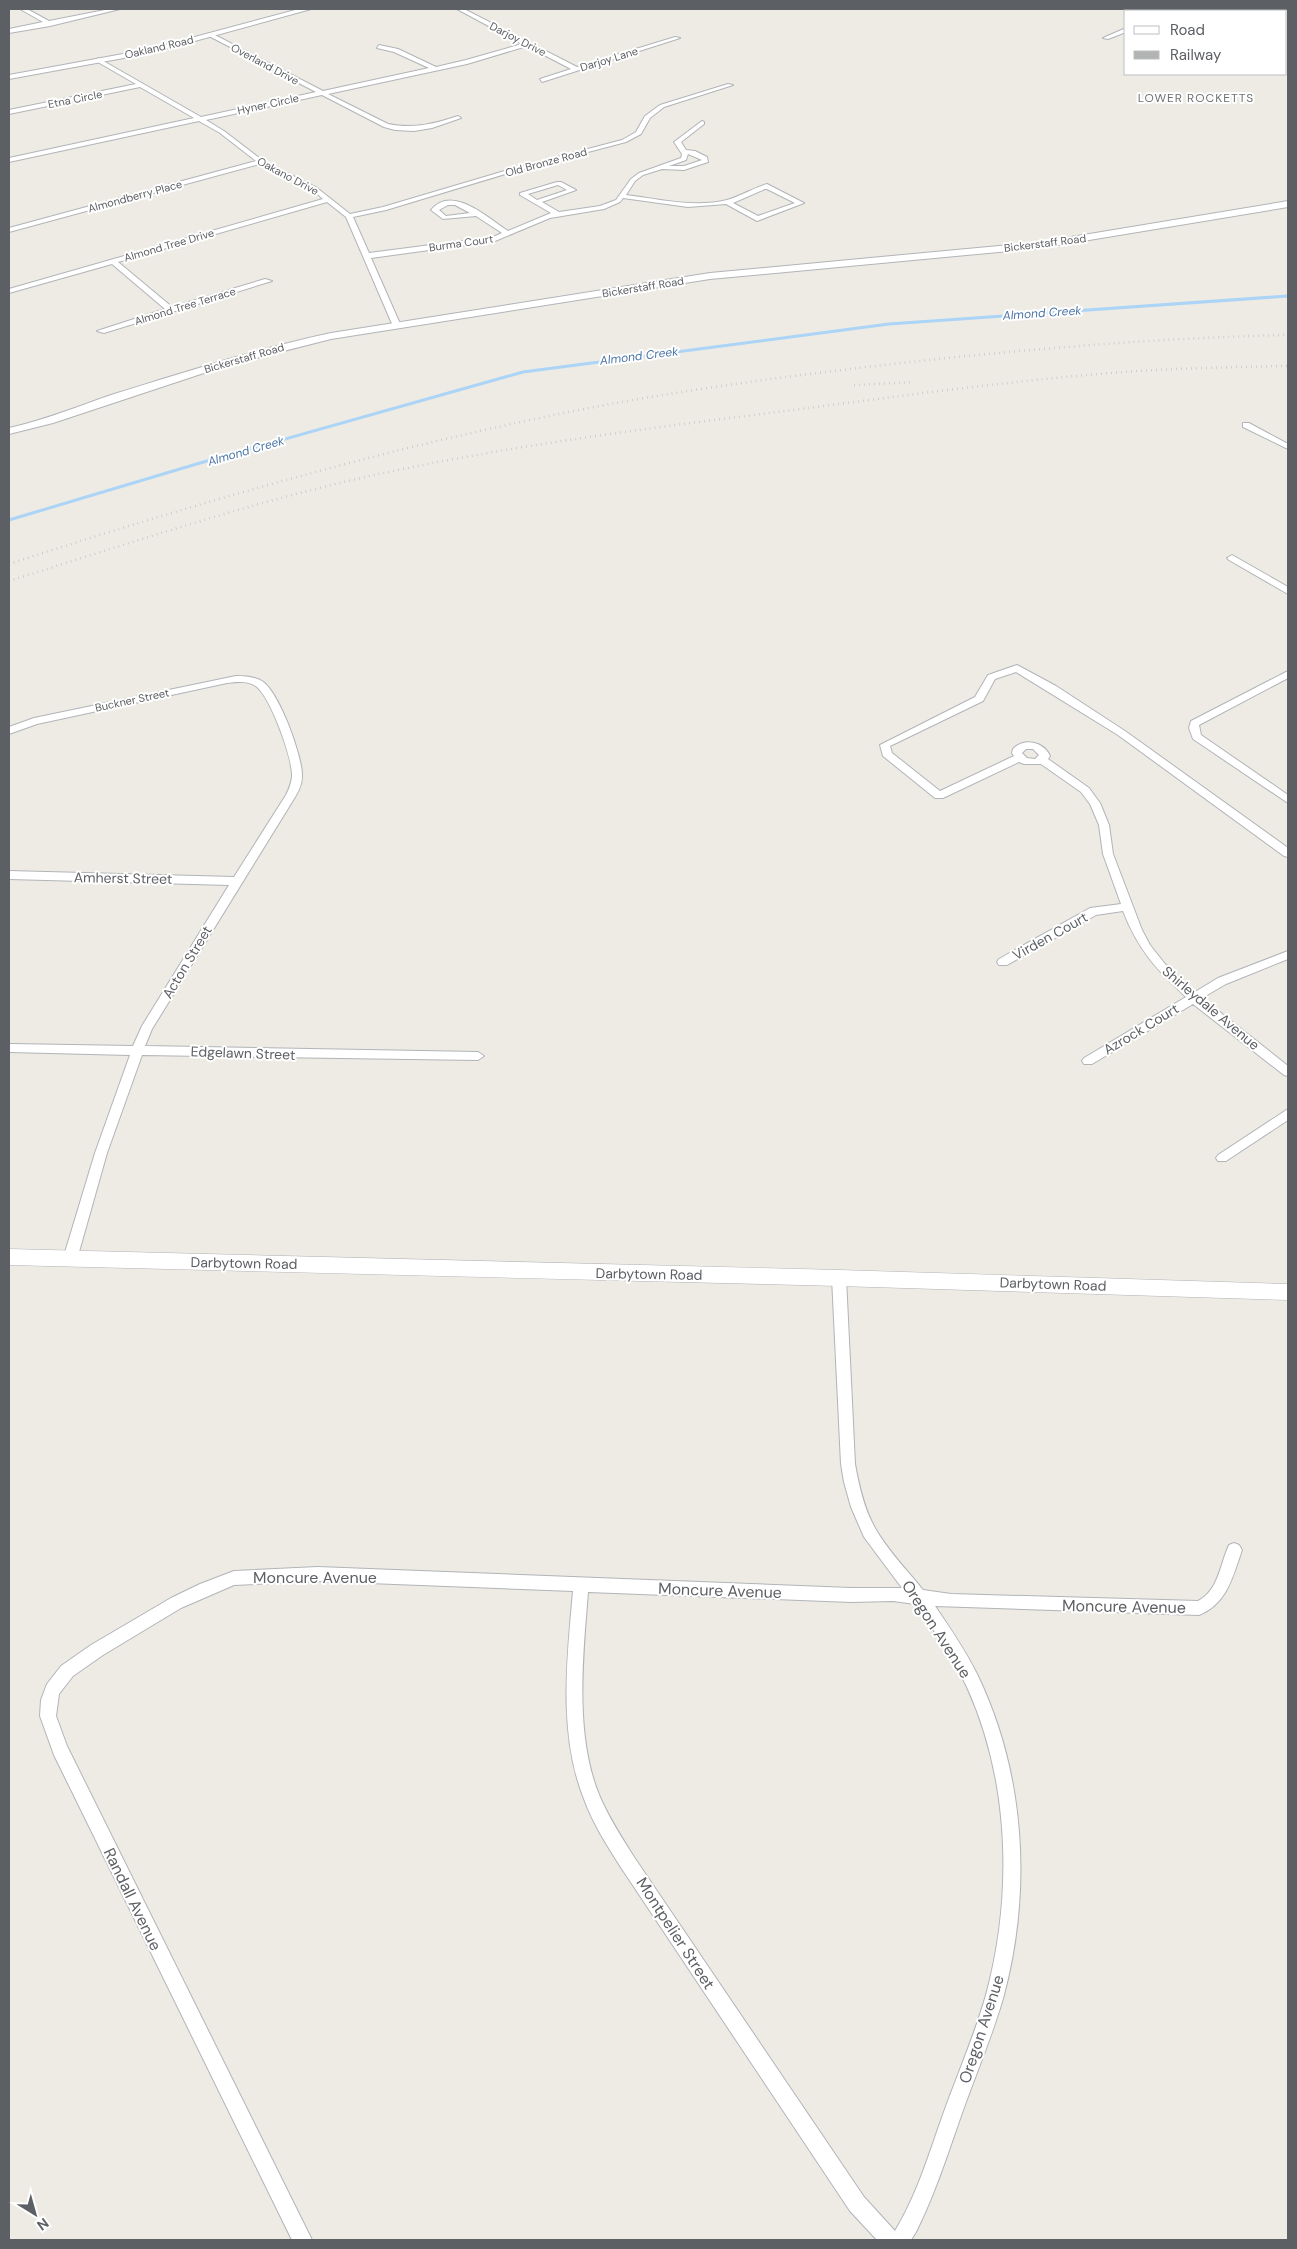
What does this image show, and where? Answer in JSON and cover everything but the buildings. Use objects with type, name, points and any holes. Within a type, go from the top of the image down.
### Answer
[{"type":"main road","name":"Darbytown Road","points":[[9,1257],[839,1278],[1288,1292]]},
{"type":"street","points":[[23,9],[50,24]]},
{"type":"street","points":[[9,31],[117,9]]},
{"type":"street","name":"Oakland Road","points":[[9,77],[151,51],[308,9]]},
{"type":"street","name":"Darjoy Drive","points":[[460,9],[576,69]]},
{"type":"street","points":[[1106,38],[1124,31]]},
{"type":"street","name":"Overland Drive","points":[[211,35],[376,122],[390,127],[425,128],[443,125],[458,118]]},
{"type":"street","name":"Darjoy Lane","points":[[542,80],[677,38]]},
{"type":"street","name":"Hyner Circle","points":[[9,160],[467,62],[527,44]]},
{"type":"street","points":[[379,47],[396,50],[435,68]]},
{"type":"street","name":"Oakano Drive","points":[[98,60],[222,132],[260,162],[303,182],[330,200],[349,216],[397,326]]},
{"type":"street","name":"Etna Circle","points":[[9,112],[142,85]]},
{"type":"street","name":"Old Bronze Road","points":[[349,216],[389,208],[510,171],[624,141],[639,133],[647,117],[662,106],[730,85]]},
{"type":"street","points":[[661,166],[677,171],[706,161],[705,158],[696,152],[684,152],[677,142],[702,123]]},
{"type":"street","name":"Burma Court","points":[[366,256],[486,241],[557,214],[612,205],[636,178],[661,166],[684,159],[684,152]]},
{"type":"street","name":"Almondberry Place","points":[[9,230],[260,162]]},
{"type":"street","points":[[536,202],[573,190],[559,183],[522,194],[536,202],[557,214]]},
{"type":"street","points":[[622,196],[680,203],[727,202],[767,186],[801,203],[757,219],[727,202]]},
{"type":"street","name":"Almond Tree Drive","points":[[9,291],[330,200]]},
{"type":"street","points":[[476,214],[445,218],[435,210],[436,207],[453,202],[476,214],[508,234]]},
{"type":"street","name":"Bickerstaff Road","points":[[9,430],[44,422],[283,346],[330,336],[710,276],[1041,245],[1288,204]]},
{"type":"street","points":[[113,261],[170,310]]},
{"type":"street","name":"Almond Tree Terrace","points":[[101,331],[268,281]]},
{"type":"street","points":[[1246,425],[1288,447]]},
{"type":"street","points":[[1232,558],[1288,591]]},
{"type":"street","points":[[1042,760],[1030,763],[1019,758],[939,796],[886,754],[886,744],[979,699],[991,677],[1017,668],[1056,690],[1175,770],[1288,853]]},
{"type":"street","points":[[1288,674],[1195,723],[1193,726],[1197,737],[1288,800]]},
{"type":"street","name":"Buckner Street","points":[[9,731],[34,722],[228,680],[258,683]]},
{"type":"street","name":"Acton Street","points":[[70,1259],[100,1153],[146,1029],[296,785],[298,776],[295,756],[269,695],[258,683]]},
{"type":"street","name":"Shirleydale Avenue","points":[[1019,758],[1017,754],[1018,749],[1031,746],[1043,752],[1042,760],[1085,790],[1095,804],[1104,825],[1108,854],[1127,907],[1145,947],[1160,967],[1194,998],[1288,1072]]},
{"type":"street","name":"Amherst Street","points":[[9,875],[238,881]]},
{"type":"street","name":"Virden Court","points":[[1003,962],[1094,911],[1127,907]]},
{"type":"street","name":"Azrock Court","points":[[1088,1061],[1222,981],[1288,956]]},
{"type":"street","name":"Edgelawn Street","points":[[9,1048],[137,1052],[478,1056]]},
{"type":"street","points":[[1222,1158],[1288,1114]]},
{"type":"street","name":"Oregon Avenue","points":[[839,1278],[848,1464],[853,1492],[870,1533],[919,1597],[968,1673],[989,1728],[1000,1764],[1011,1823],[1013,1881],[1010,1924],[999,1979],[978,2045],[920,2200],[900,2240]]},
{"type":"street","name":"Moncure Avenue","points":[[176,1603],[200,1591],[234,1578],[318,1574],[850,1595],[893,1594],[951,1601],[1201,1607],[1213,1598],[1222,1585],[1234,1550]]},
{"type":"street","name":"Montpelier Street","points":[[581,1585],[575,1701],[579,1752],[586,1783],[598,1815],[694,1963],[857,2204],[890,2240]]},
{"type":"street","name":"Randall Avenue","points":[[176,1603],[97,1650],[67,1672],[53,1689],[49,1700],[48,1716],[60,1749],[114,1862],[302,2240]]},
{"type":"waterway","name":"Almond Creek","points":[[9,520],[200,463],[523,372],[889,324],[1288,296]]},
{"type":"railway","points":[[9,564],[145,521],[282,481],[489,429],[639,399],[801,375],[984,354],[1136,342],[1288,335]]},
{"type":"railway","points":[[9,581],[262,503],[348,481],[458,458],[681,424],[1008,383],[1138,371],[1288,366]]},
{"type":"railway","points":[[854,385],[913,382]]},
{"type":"district","name":"LOWER ROCKETTS","points":[[1196,98]]}]
